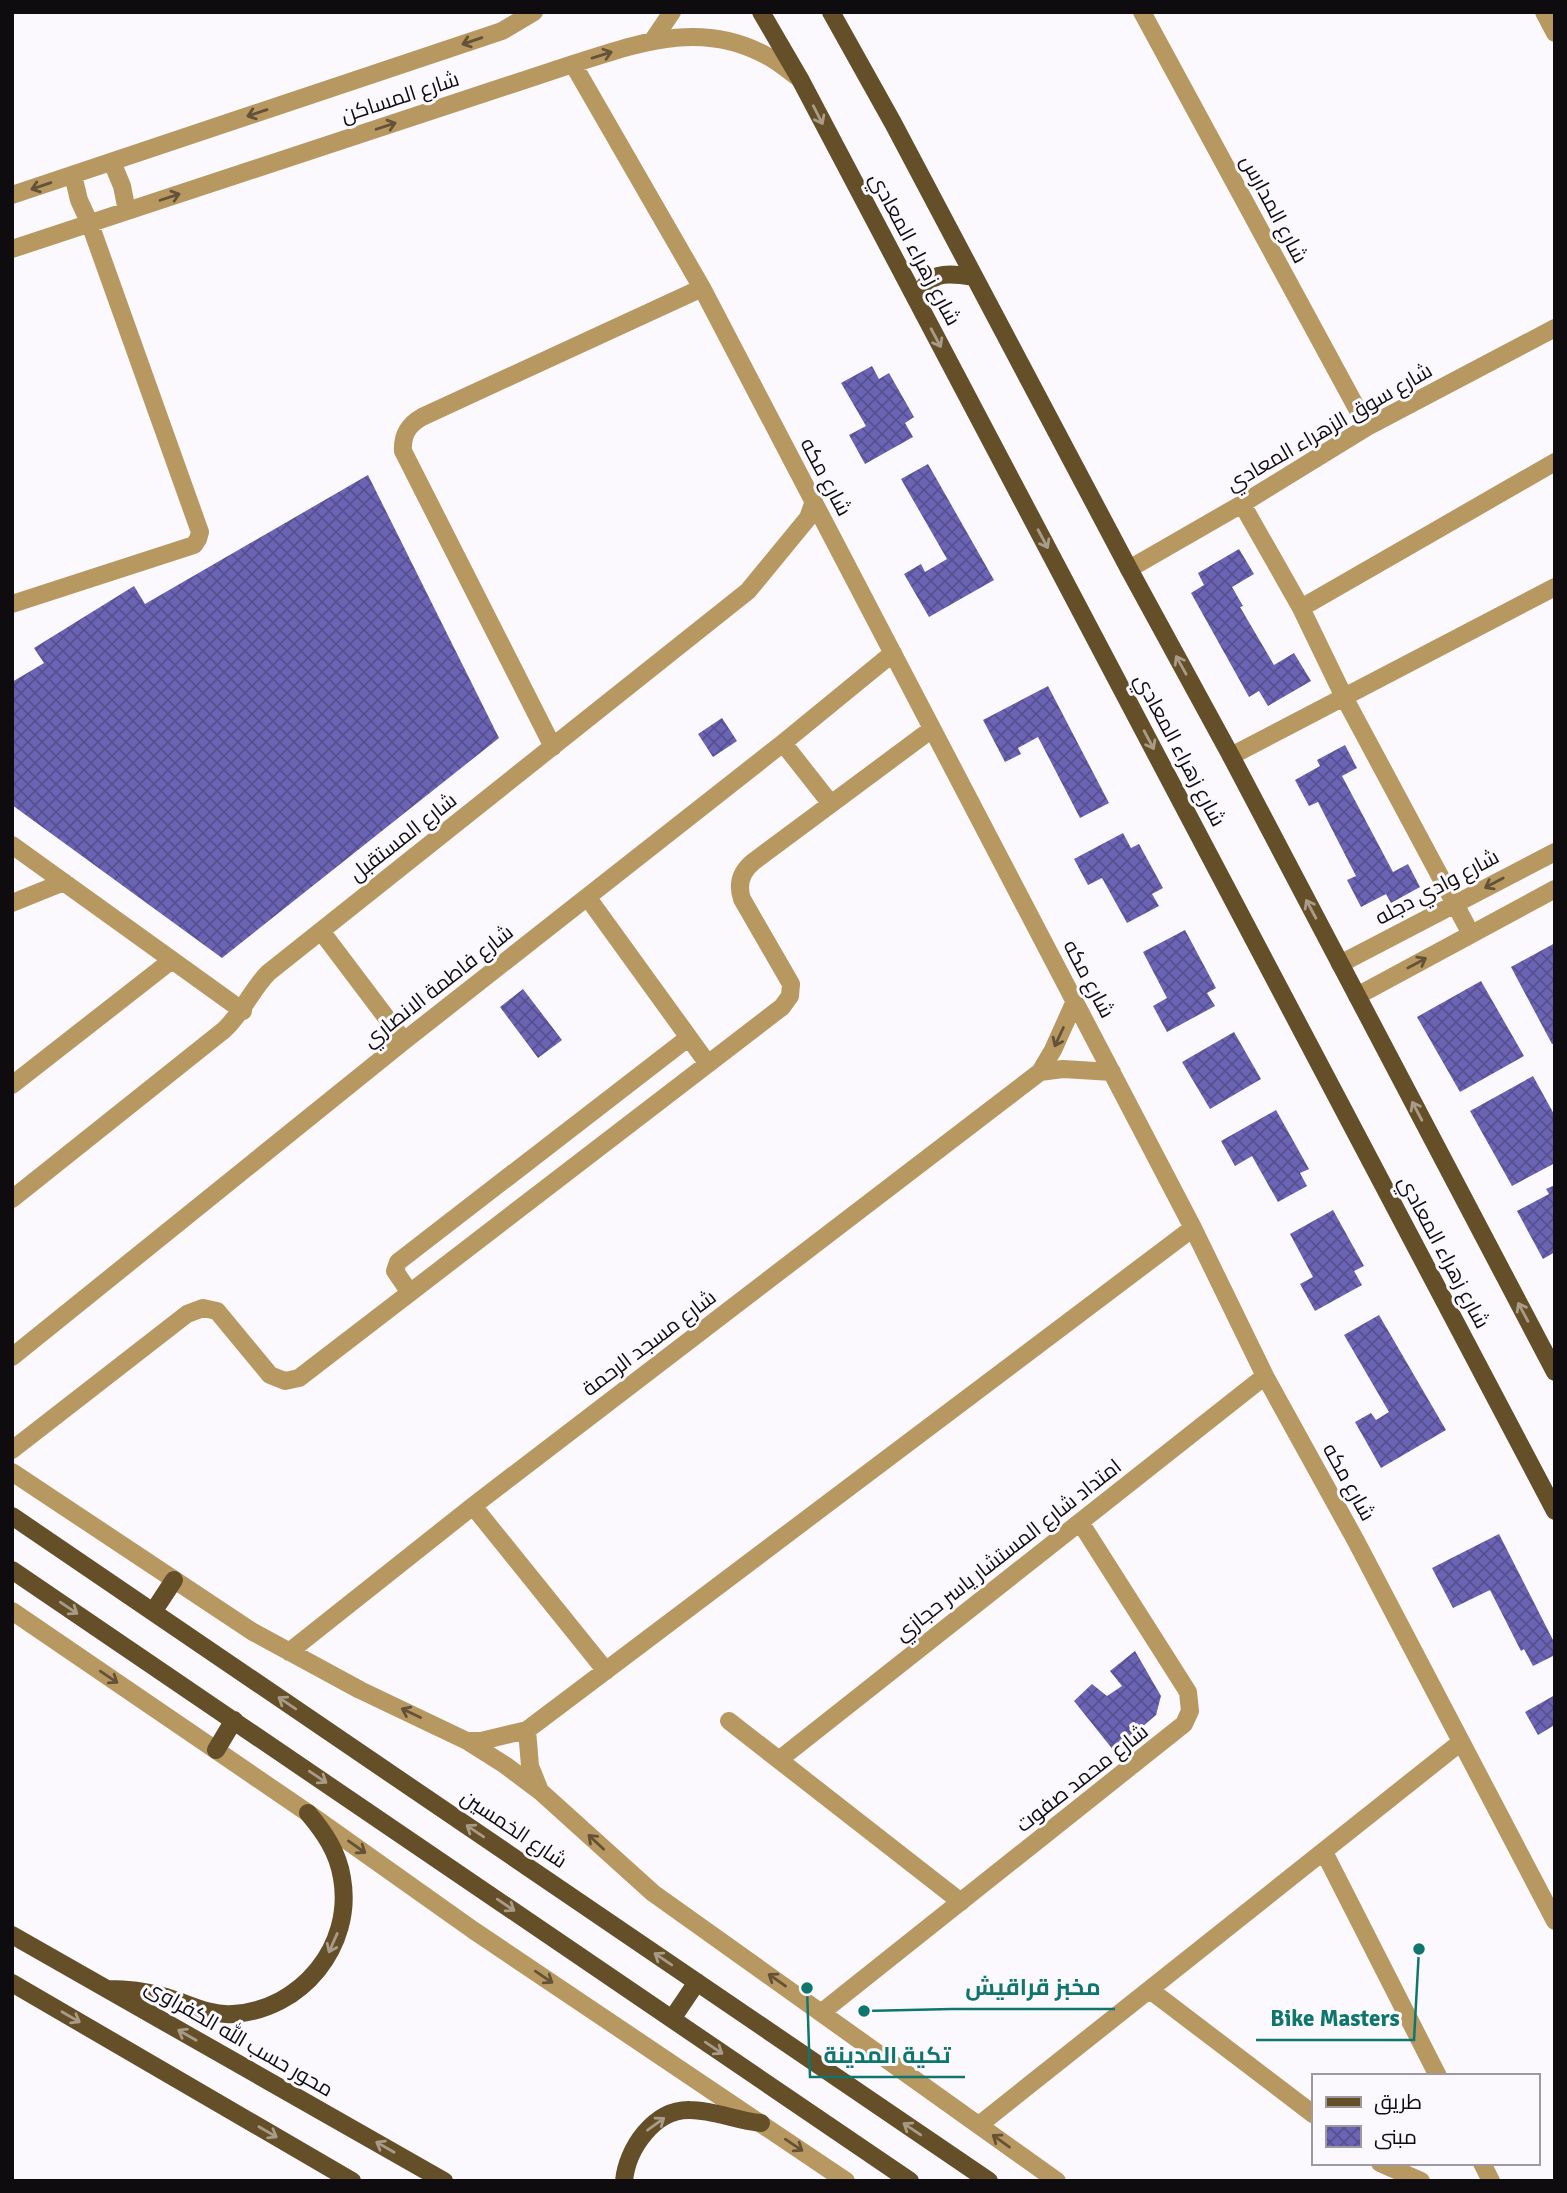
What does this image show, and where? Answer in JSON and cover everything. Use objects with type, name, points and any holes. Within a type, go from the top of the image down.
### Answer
[{"type":"main road","name":"شارع زهراء المعادي","points":[[761,12],[800,79],[1555,1511]]},
{"type":"main road","name":"شارع زهراء المعادي","points":[[831,12],[1231,756],[1555,1373]]},
{"type":"main road","points":[[917,301],[920,291],[933,278],[952,273],[973,277]]},
{"type":"main road","name":"شارع الخمسين","points":[[12,1516],[989,2181]]},
{"type":"main road","points":[[12,1570],[909,2181]]},
{"type":"main road","points":[[153,1612],[174,1580]]},
{"type":"main road","points":[[216,1750],[234,1720]]},
{"type":"main road","points":[[107,1989],[144,1992],[215,2014],[232,2015],[267,2007],[297,1991],[316,1972],[331,1951],[338,1933],[344,1896],[342,1878],[330,1843],[308,1813]]},
{"type":"main road","name":"محور حسب الله الكفراوى","points":[[12,1935],[444,2181]]},
{"type":"main road","points":[[672,2019],[696,1982]]},
{"type":"main road","points":[[12,1983],[352,2181]]},
{"type":"main road","points":[[624,2181],[629,2157],[636,2144],[652,2126],[671,2114],[686,2109],[702,2110],[761,2123]]},
{"type":"street","name":"شارع المساكن","points":[[12,195],[502,30],[534,12]]},
{"type":"street","points":[[653,40],[671,12]]},
{"type":"street","name":"شارع المدارس","points":[[1142,12],[1367,427]]},
{"type":"street","points":[[1544,12],[1555,33]]},
{"type":"street","name":"شارع المساكن","points":[[12,249],[653,40],[677,36],[724,40],[769,57],[800,79]]},
{"type":"street","name":"شارع مكه","points":[[573,64],[702,288],[1193,1228],[1265,1376],[1356,1541],[1555,1921]]},
{"type":"street","points":[[112,162],[122,186],[127,211]]},
{"type":"street","points":[[12,604],[194,545],[200,532],[90,224],[79,200],[73,175]]},
{"type":"street","points":[[553,747],[403,451],[405,434],[414,422],[422,417],[702,288]]},
{"type":"street","name":"شارع سوق الزهراء المعادي","points":[[1129,569],[1242,505],[1367,427],[1555,328]]},
{"type":"street","points":[[1301,608],[1555,462]]},
{"type":"street","name":"شارع المستقبل","points":[[12,1199],[217,1036],[243,1011],[256,987],[268,973],[748,591],[807,518],[814,502]]},
{"type":"street","points":[[1242,505],[1301,608],[1344,697],[1471,934]]},
{"type":"street","points":[[1231,756],[1555,587]]},
{"type":"street","name":"شارع فاطمة الانصاري","points":[[12,1357],[404,1041],[588,898],[893,653]]},
{"type":"street","points":[[12,1450],[192,1311],[203,1308],[217,1311],[270,1375],[277,1379],[292,1380],[305,1374],[782,1007],[790,996],[789,978],[739,893],[741,876],[753,862],[932,729]]},
{"type":"street","points":[[783,743],[831,804]]},
{"type":"street","points":[[12,845],[243,1011]]},
{"type":"street","name":"شارع وادي دجله","points":[[1340,964],[1555,852]]},
{"type":"street","points":[[12,902],[64,882]]},
{"type":"street","points":[[1357,996],[1555,889]]},
{"type":"street","points":[[588,898],[708,1064]]},
{"type":"street","points":[[321,931],[404,1041]]},
{"type":"street","points":[[12,1084],[172,960]]},
{"type":"street","name":"شارع مسجد الرحمة","points":[[289,1653],[474,1506],[1040,1072],[1075,1002]]},
{"type":"street","points":[[410,1293],[395,1271],[398,1262],[688,1038]]},
{"type":"street","points":[[1040,1072],[1063,1069],[1112,1072]]},
{"type":"street","points":[[467,1741],[481,1741],[527,1730],[1193,1228]]},
{"type":"street","name":"امتداد شارع المستشار ياسر حجازي","points":[[780,1759],[1265,1376]]},
{"type":"street","points":[[12,1472],[289,1653],[467,1741],[505,1765],[541,1792],[653,1893],[1057,2181]]},
{"type":"street","points":[[474,1506],[606,1671]]},
{"type":"street","name":"شارع محمد صفوت","points":[[822,2012],[1181,1729],[1190,1711],[1188,1692],[1080,1522]]},
{"type":"street","points":[[12,1611],[308,1813],[473,1930],[846,2181]]},
{"type":"street","points":[[729,1721],[961,1902]]},
{"type":"street","points":[[527,1730],[530,1766],[541,1792]]},
{"type":"street","points":[[979,2125],[1461,1742]]},
{"type":"street","points":[[1324,1852],[1437,2074]]},
{"type":"street","points":[[1150,1990],[1312,2113]]},
{"type":"street","points":[[1385,2165],[1421,2181]]},
{"type":"street","points":[[1483,2165],[1491,2181]]},
{"type":"building","points":[[872,366],[879,379],[889,373],[914,417],[905,423],[913,437],[865,464],[849,435],[866,426],[841,383]]},
{"type":"building","points":[[928,464],[994,580],[929,617],[904,574],[921,564],[925,572],[947,559],[901,479]]},
{"type":"building","points":[[368,475],[499,738],[222,958],[12,805],[12,682],[44,663],[34,648],[134,586],[145,604]]},
{"type":"building","points":[[1239,549],[1254,574],[1232,587],[1243,606],[1240,607],[1274,665],[1294,653],[1311,681],[1268,706],[1259,691],[1249,697],[1191,593],[1204,585],[1198,573]]},
{"type":"building","points":[[1048,686],[1109,803],[1080,818],[1038,737],[1018,748],[1021,754],[1005,762],[983,720]]},
{"type":"building","points":[[722,718],[737,741],[713,757],[698,734]]},
{"type":"building","points":[[1345,745],[1357,768],[1342,776],[1393,872],[1408,864],[1420,887],[1391,903],[1386,894],[1361,907],[1347,880],[1356,876],[1318,802],[1309,806],[1295,780],[1320,766],[1317,760]]},
{"type":"building","points":[[1123,833],[1131,848],[1139,844],[1163,888],[1152,894],[1159,906],[1127,923],[1102,878],[1088,885],[1074,859]]},
{"type":"building","points":[[1185,930],[1216,988],[1207,993],[1215,1006],[1167,1032],[1153,1006],[1167,998],[1143,952]]},
{"type":"building","points":[[1555,943],[1555,1043],[1552,1044],[1511,967]]},
{"type":"building","points":[[1481,981],[1524,1056],[1460,1092],[1417,1017]]},
{"type":"building","points":[[523,989],[562,1040],[538,1058],[500,1007]]},
{"type":"building","points":[[1234,1032],[1261,1079],[1210,1109],[1182,1062]]},
{"type":"building","points":[[1533,1076],[1555,1116],[1555,1163],[1512,1186],[1470,1111]]},
{"type":"building","points":[[1276,1110],[1309,1169],[1300,1173],[1307,1186],[1278,1202],[1252,1156],[1235,1166],[1221,1141]]},
{"type":"building","points":[[1555,1185],[1555,1252],[1543,1259],[1517,1211],[1549,1194],[1546,1189]]},
{"type":"building","points":[[1333,1210],[1364,1266],[1354,1271],[1362,1285],[1315,1311],[1300,1284],[1313,1277],[1290,1234]]},
{"type":"building","points":[[1379,1315],[1446,1430],[1381,1468],[1355,1422],[1371,1413],[1376,1420],[1389,1412],[1344,1335]]},
{"type":"building","points":[[1499,1534],[1555,1644],[1555,1655],[1533,1666],[1524,1649],[1521,1651],[1490,1590],[1453,1608],[1432,1568]]},
{"type":"building","points":[[1135,1651],[1161,1696],[1156,1715],[1114,1751],[1074,1701],[1092,1684],[1107,1696],[1122,1686],[1110,1671]]},
{"type":"building","points":[[1555,1695],[1555,1729],[1553,1726],[1538,1735],[1525,1712]]},
{"type":"place","name":"Bike Masters","points":[[1419,1949]]},
{"type":"place","name":"تكية المدينة","points":[[807,1988]]},
{"type":"place","name":"مخبز قراقيش","points":[[864,2011]]}]
